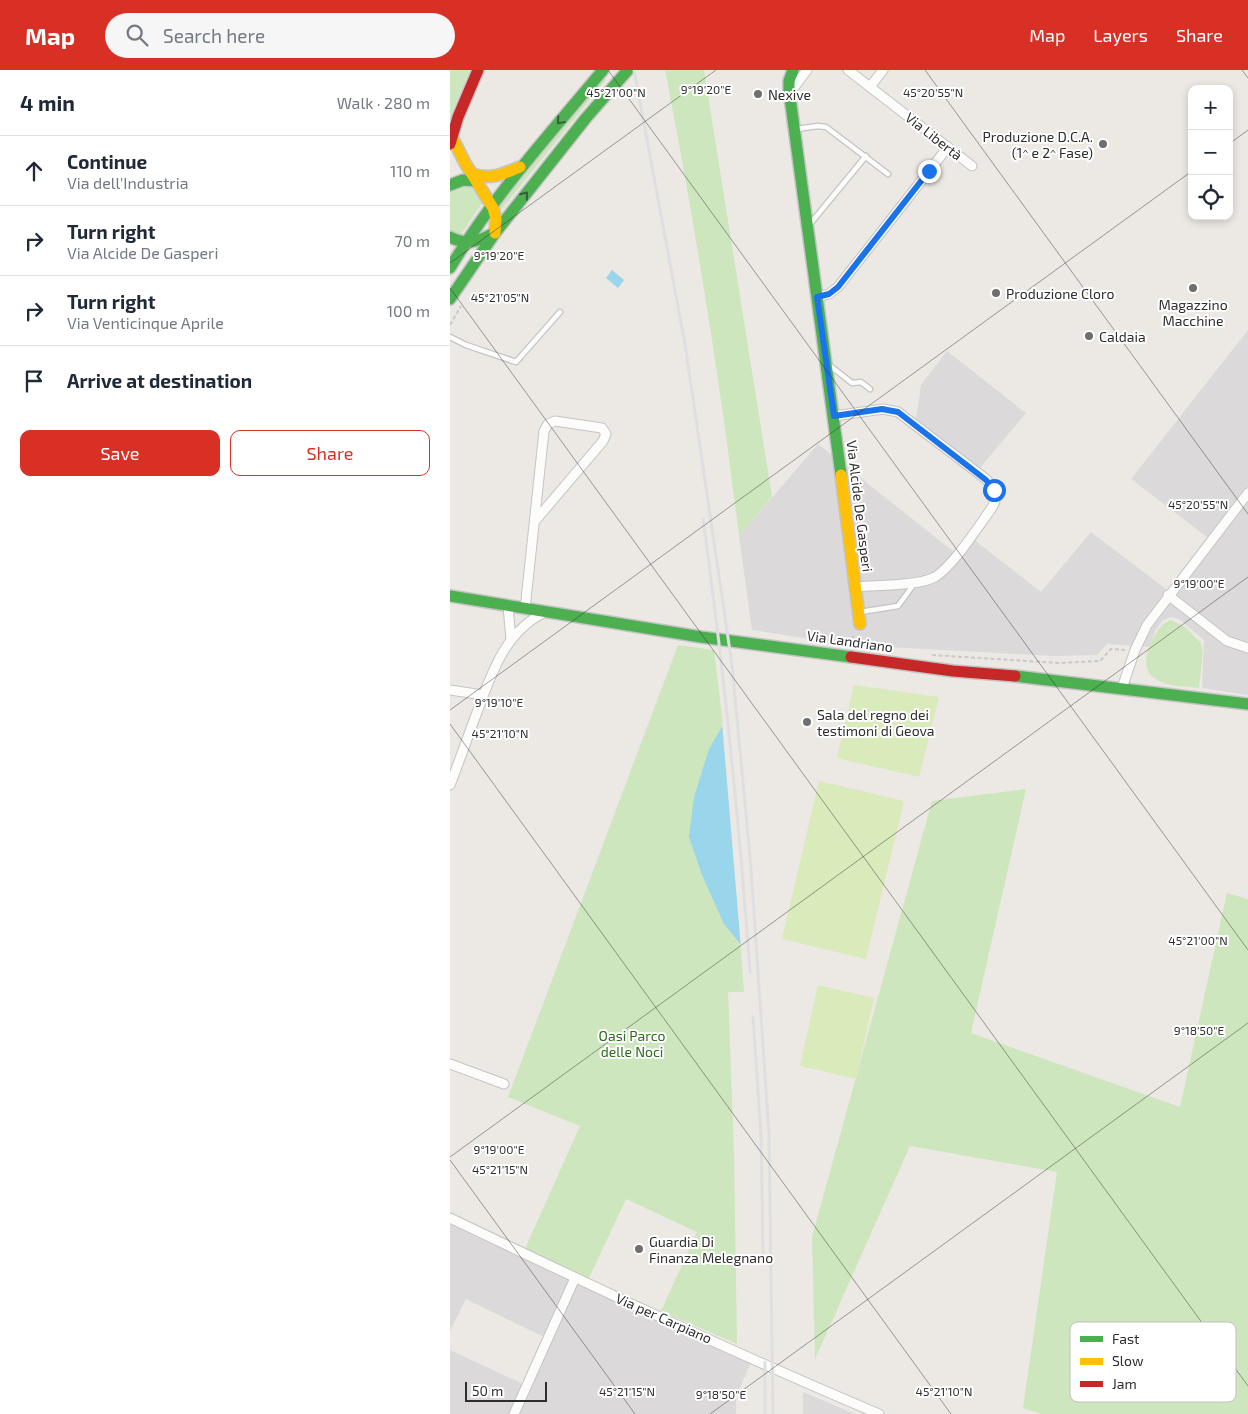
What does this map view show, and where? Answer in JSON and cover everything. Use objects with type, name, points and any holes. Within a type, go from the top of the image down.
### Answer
[{"type":"street","points":[[478,70],[461,109],[451,141],[492,204],[496,216],[494,233]]},
{"type":"street","points":[[450,268],[465,242],[492,204],[603,70]]},
{"type":"street","points":[[450,299],[494,233],[586,118],[628,70]]},
{"type":"street","name":"Via Alcide De Gasperi","points":[[793,70],[788,81],[789,94],[860,618]]},
{"type":"street","points":[[789,94],[807,70]]},
{"type":"street","name":"Via Libertà","points":[[848,70],[972,166]]},
{"type":"street","points":[[870,88],[883,70]]},
{"type":"street","points":[[817,297],[829,294],[838,287],[948,147]]},
{"type":"street","points":[[450,185],[463,179],[507,173],[522,166]]},
{"type":"street","points":[[450,237],[465,242],[480,240],[494,233]]},
{"type":"street","points":[[834,416],[882,409],[898,412],[986,480],[996,494],[994,506],[949,565],[935,577],[915,582],[855,587]]},
{"type":"street","points":[[525,608],[544,433],[546,427],[551,422],[558,421],[602,428],[606,434],[603,441],[535,521]]},
{"type":"street","points":[[1122,688],[1135,650],[1147,625],[1168,595],[1248,493]]},
{"type":"street","points":[[1168,595],[1227,641],[1248,648]]},
{"type":"street","name":"Via Landriano","points":[[450,596],[701,637],[953,671],[1054,680],[1248,704]]},
{"type":"street","points":[[508,606],[511,622],[511,640]]},
{"type":"street","points":[[450,785],[494,665],[511,640],[526,623],[545,612]]},
{"type":"street","points":[[450,690],[483,694]]},
{"type":"street","points":[[450,1064],[504,1084]]},
{"type":"street","name":"Via per Carpiano","points":[[450,1218],[575,1278],[879,1414]]},
{"type":"street","points":[[514,1414],[575,1278]]},
{"type":"lane","points":[[794,129],[826,127],[888,174]]},
{"type":"lane","points":[[807,227],[866,156]]},
{"type":"lane","points":[[450,337],[466,345],[516,362],[560,312]]},
{"type":"lane","points":[[826,363],[852,383],[860,382],[870,389]]},
{"type":"lane","points":[[860,618],[898,606],[915,582]]},
{"type":"path","points":[[850,652],[855,629],[860,618]]},
{"type":"path","points":[[928,655],[1059,663],[1100,661],[1111,649],[1135,650]]},
{"type":"shaded area","points":[[1248,330],[1248,695],[1202,688],[1204,640],[1179,619],[1170,617],[1162,621],[1155,631],[1149,647],[1107,644],[1097,655],[1054,656],[850,645],[752,630],[739,536],[818,444],[959,556],[973,539],[1041,592],[1091,532],[1167,590],[1207,537],[1131,479]]},
{"type":"shaded area","points":[[947,351],[1026,413],[979,469],[916,419],[921,385]]},
{"type":"shaded area","points":[[452,1222],[751,1362],[736,1397],[736,1414],[450,1414],[450,1350],[523,1384],[544,1337],[466,1299],[450,1331],[450,1226]]},
{"type":"shaded area","points":[[803,1392],[855,1414],[803,1414]]},
{"type":"green space","points":[[450,70],[470,70],[450,117]]},
{"type":"green space","points":[[665,70],[704,70],[772,497],[739,536],[706,302]]},
{"type":"green space","points":[[604,78],[606,80],[498,214],[495,205]]},
{"type":"green space","points":[[464,184],[470,186],[483,202],[459,237],[450,231],[450,189]]},
{"type":"green space","points":[[1171,620],[1185,627],[1201,643],[1203,652],[1199,688],[1164,683],[1154,678],[1148,671],[1146,661],[1150,644],[1157,631],[1166,622]]},
{"type":"green space","name":"Oasi Parco delle Noci","points":[[678,645],[714,650],[727,758],[744,992],[728,992],[734,1151],[737,1344],[661,1311],[697,1232],[626,1199],[589,1278],[524,1251],[580,1126],[508,1097]]},
{"type":"green space","points":[[854,685],[939,697],[919,777],[837,758]]},
{"type":"green space","points":[[819,781],[904,801],[866,959],[782,939]]},
{"type":"green space","points":[[1026,789],[971,1033],[1180,1107],[1227,893],[1248,899],[1248,1414],[1041,1414],[1023,1408],[1057,1172],[910,1146],[815,1359],[812,1237],[932,801]]},
{"type":"green space","points":[[818,985],[874,998],[856,1079],[800,1066]]},
{"type":"water","points":[[612,270],[624,280],[618,288],[606,278]]},
{"type":"water","points":[[723,725],[741,945],[724,924],[702,875],[689,837],[694,797],[709,749]]},
{"type":"pier","points":[[722,722],[725,724],[738,876],[743,945],[741,948]]},
{"type":"railway","points":[[634,70],[685,344],[732,665],[751,868],[769,1134],[773,1414]]},
{"type":"railway","points":[[703,519],[718,632],[730,746],[750,972]]},
{"type":"railway","points":[[753,1017],[761,1135],[763,1254]]},
{"type":"railway","points":[[765,1362],[765,1414]]},
{"type":"traffic: fast","points":[[450,268],[503,191],[603,70]]},
{"type":"traffic: fast","points":[[450,299],[495,233],[586,118],[628,70]]},
{"type":"traffic: fast","points":[[793,70],[789,81],[789,90],[841,475]]},
{"type":"traffic: fast","points":[[450,185],[463,180],[476,181]]},
{"type":"traffic: fast","points":[[450,237],[471,242],[492,234]]},
{"type":"traffic: fast","points":[[450,596],[701,637],[851,657]]},
{"type":"traffic: fast","points":[[1015,676],[1248,704]]},
{"type":"traffic: slow","points":[[452,137],[465,163],[493,208],[496,219],[495,233]]},
{"type":"traffic: slow","points":[[471,173],[490,176],[502,174],[520,167]]},
{"type":"traffic: slow","points":[[841,475],[860,624]]},
{"type":"traffic: jam","points":[[450,144],[458,117],[478,70]]},
{"type":"traffic: jam","points":[[851,657],[953,671],[1015,676]]},
{"type":"place","name":"Nexive","points":[[758,94]]},
{"type":"place","name":"Produzione D.C.A. (1^ e 2^ Fase)","points":[[1103,144]]},
{"type":"place","name":"Magazzino Macchine","points":[[1193,288]]},
{"type":"place","name":"Produzione Cloro","points":[[996,293]]},
{"type":"place","name":"Caldaia","points":[[1089,336]]},
{"type":"place","name":"Sala del regno dei testimoni di Geova","points":[[807,722]]},
{"type":"place","name":"Guardia Di Finanza Melegnano","points":[[639,1249]]},
{"type":"route","points":[[929,171],[838,287],[829,294],[817,297],[834,416],[882,409],[898,412],[906,416],[989,482],[994,490]]}]
